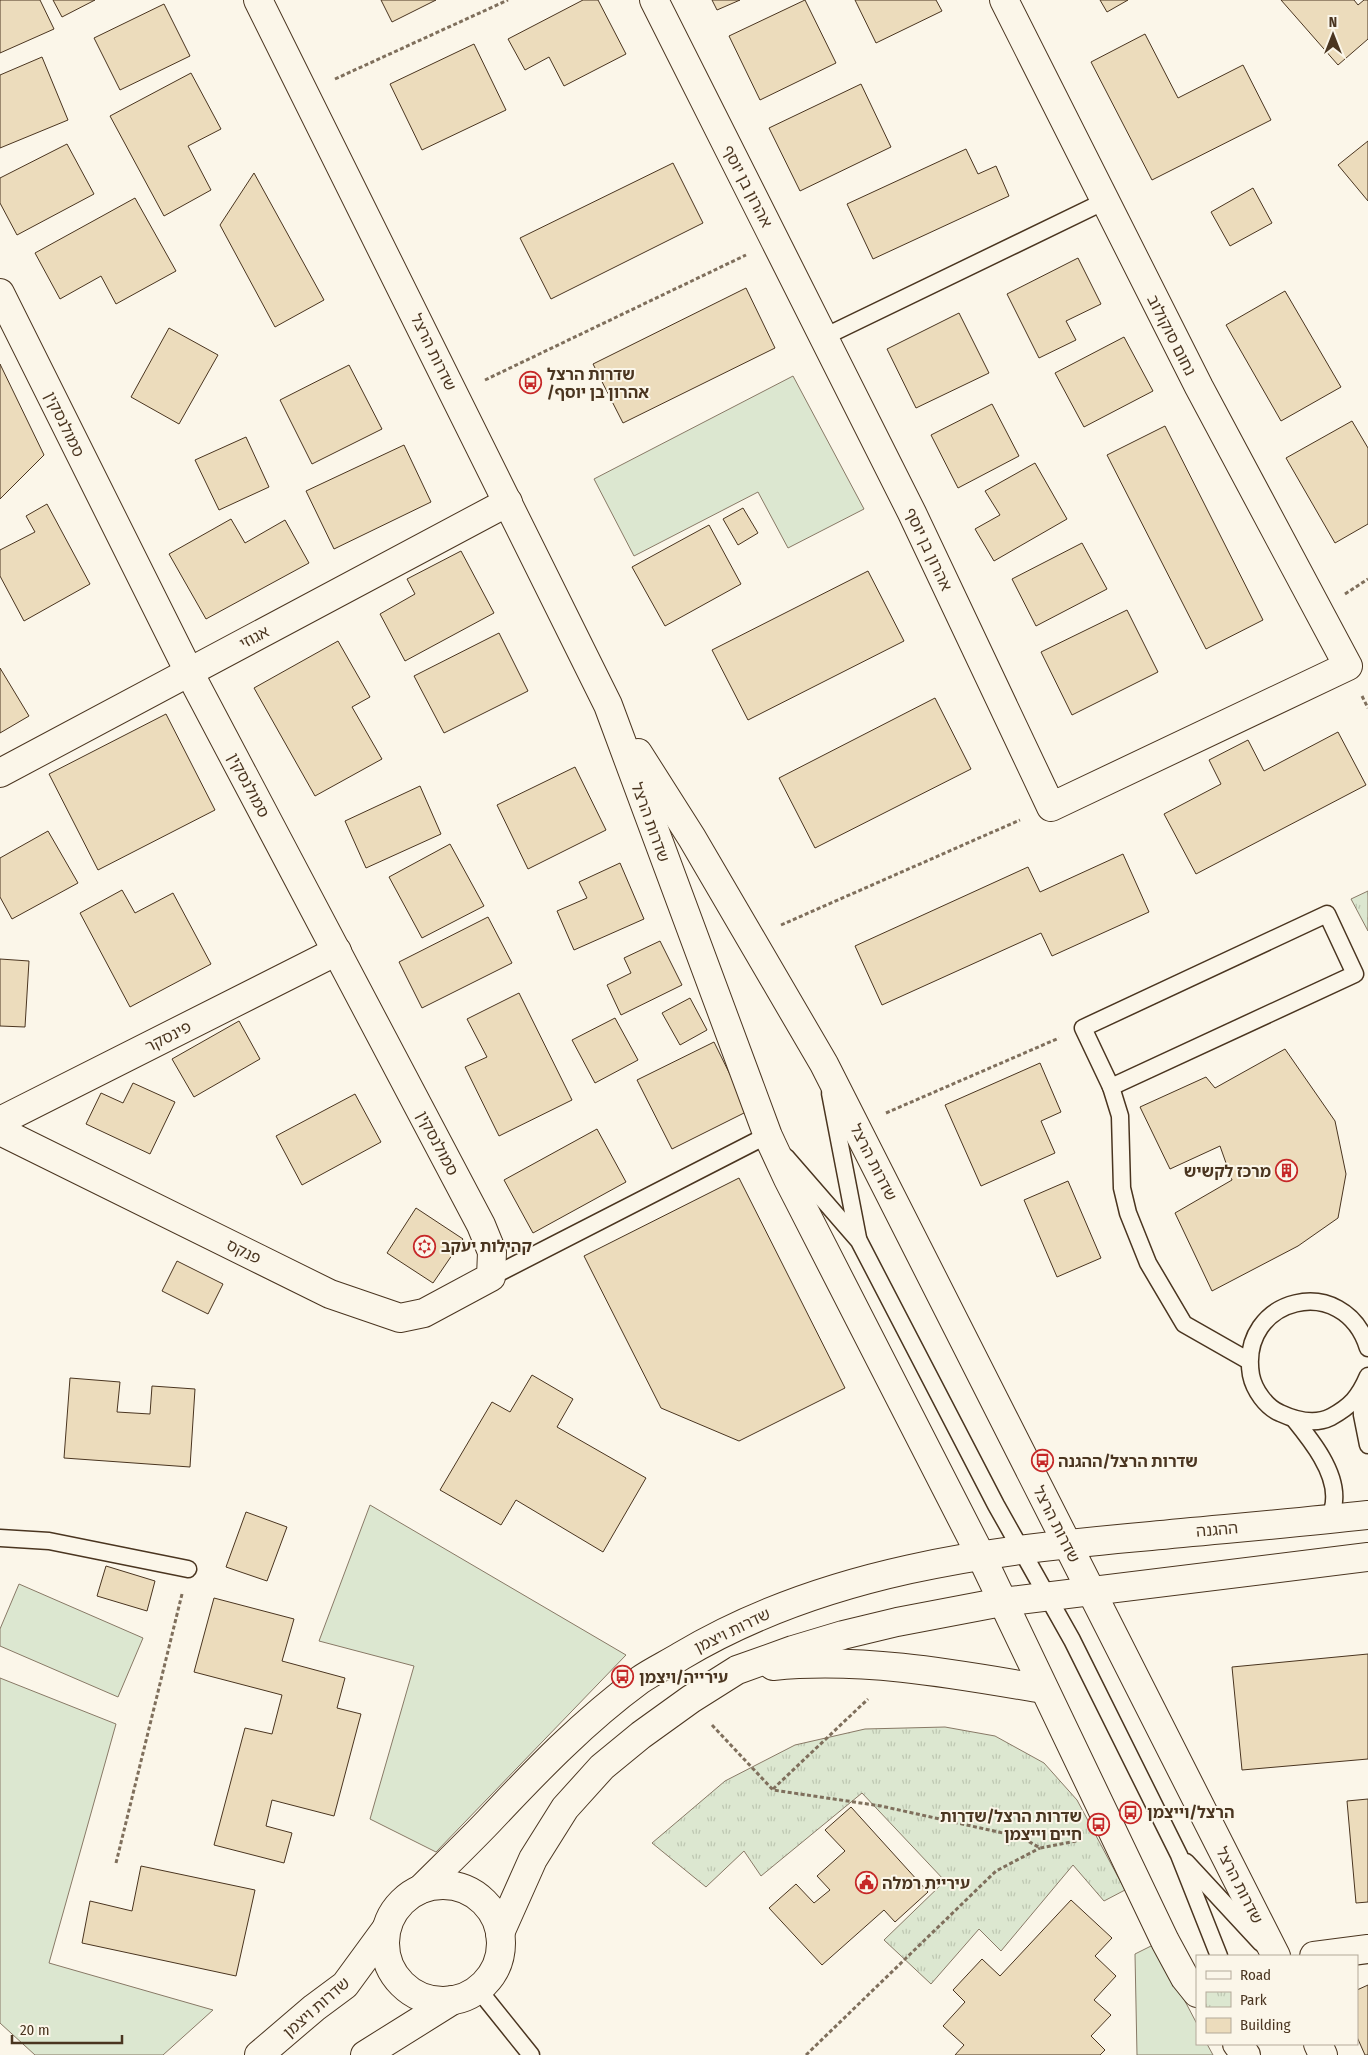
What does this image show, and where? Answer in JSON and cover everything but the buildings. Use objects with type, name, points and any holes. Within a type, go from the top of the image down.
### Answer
[{"type":"street","name":"שדרות הרצל","points":[[258,0],[608,705],[692,838],[824,1064],[1273,1955]]},
{"type":"street","name":"אהרון בן יוסף","points":[[654,0],[912,513],[1051,807]]},
{"type":"street","name":"נחום סוקולוב","points":[[1004,0],[1199,387],[1348,666],[1051,807]]},
{"type":"street","name":"סמולנסקין","points":[[0,293],[189,672],[481,1225],[492,1252],[491,1277]]},
{"type":"street","name":"אגוזי","points":[[0,773],[508,502]]},
{"type":"street","name":"שדרות הרצל","points":[[608,705],[764,1137],[980,1556],[1165,1941],[1185,1978],[1196,1992]]},
{"type":"street","name":"פינסקר","points":[[0,1121],[337,951]]},
{"type":"street","name":"פנקס","points":[[0,1131],[330,1294],[400,1318],[424,1313],[491,1277]]},
{"type":"street","name":"ההגנה","points":[[1067,1544],[1368,1515]]},
{"type":"street","name":"שדרות ויצמן","points":[[421,1889],[527,1780],[592,1718],[642,1679],[699,1645],[774,1609],[871,1578],[980,1556],[1067,1544]]},
{"type":"street","points":[[500,1933],[533,1859],[565,1808],[602,1767],[640,1735],[737,1670],[843,1635],[897,1622],[1002,1602],[1368,1557]]},
{"type":"street","points":[[737,1670],[787,1665],[832,1664],[900,1669],[1043,1689]]},
{"type":"street","points":[[364,2055],[453,2000],[466,1996],[478,1989],[489,1978],[496,1964],[501,1949],[500,1933],[495,1917],[485,1903],[472,1892],[455,1886],[438,1884],[421,1889],[405,1898],[393,1912],[386,1929],[384,1948],[389,1967],[400,1983],[415,1994],[434,2000],[453,2000]]},
{"type":"street","name":"שדרות ויצמן","points":[[259,2055],[314,2008],[345,1985],[386,1929]]},
{"type":"street","points":[[1321,1955],[1362,1949]]},
{"type":"street","points":[[1238,2045],[1246,2055]]},
{"type":"lane","points":[[824,337],[1105,201]]},
{"type":"lane","points":[[1111,1087],[1355,974],[1327,914],[1083,1028],[1111,1087],[1120,1116],[1122,1188],[1128,1213],[1148,1263],[1184,1324],[1249,1361]]},
{"type":"lane","name":"שדרות הרצל","points":[[824,1064],[859,1241]]},
{"type":"lane","points":[[491,1277],[764,1137]]},
{"type":"lane","name":"שדרות הרצל","points":[[764,1137],[859,1241],[996,1505],[1076,1648],[1179,1855],[1219,1955]]},
{"type":"lane","points":[[1368,1348],[1364,1334],[1351,1317],[1334,1306],[1313,1301],[1299,1302],[1280,1309],[1263,1322],[1252,1340],[1249,1361],[1252,1382],[1260,1396],[1275,1411],[1294,1419],[1315,1421],[1327,1419],[1346,1409],[1361,1394],[1368,1376]]},
{"type":"lane","points":[[1361,1394],[1362,1415],[1368,1445]]},
{"type":"lane","points":[[1294,1419],[1321,1455],[1332,1482],[1335,1500],[1329,1519]]},
{"type":"lane","points":[[0,1538],[49,1541],[188,1569]]},
{"type":"lane","name":"שדרות הרצל","points":[[1179,1855],[1273,1955]]},
{"type":"lane","points":[[478,1989],[531,2055]]},
{"type":"path","points":[[305,93],[508,0]]},
{"type":"path","points":[[485,380],[775,241]]},
{"type":"path","points":[[751,938],[1051,807]]},
{"type":"path","points":[[855,1126],[1083,1028]]},
{"type":"path","points":[[116,1863],[188,1569]]},
{"type":"path","points":[[773,1790],[900,1669]]},
{"type":"path","points":[[706,1719],[773,1790],[881,1806],[1021,1838],[1040,1848]]},
{"type":"path","points":[[806,2055],[996,1871],[1040,1848],[1113,1834]]},
{"type":"green space","points":[[793,376],[864,509],[788,548],[758,492],[634,556],[594,479]]},
{"type":"green space","points":[[1368,891],[1368,931],[1351,899]]},
{"type":"green space","points":[[370,1505],[626,1655],[436,1852],[370,1819],[414,1666],[319,1641]]},
{"type":"green space","points":[[19,1584],[143,1638],[118,1697],[0,1646],[0,1629]]},
{"type":"green space","points":[[0,1678],[116,1724],[49,1963],[213,2010],[163,2055],[35,2055],[0,2023]]},
{"type":"green space","points":[[945,1727],[995,1736],[1044,1763],[1077,1800],[1125,1890],[1104,1901],[1073,1865],[1001,1951],[979,1929],[931,1984],[884,1940],[945,1881],[862,1793],[761,1876],[744,1851],[706,1887],[652,1843],[725,1781],[795,1745],[865,1729]]},
{"type":"green space","points":[[1155,1944],[1196,2022],[1196,2045],[1208,2045],[1213,2055],[1137,2055],[1135,1954]]},
{"type":"place","name":"שדרות הרצל /אהרון בן יוסף","points":[[531,383]]},
{"type":"place","name":"מרכז לקשיש","points":[[1287,1171]]},
{"type":"place","name":"קהילות יעקב","points":[[425,1246]]},
{"type":"place","name":"שדרות הרצל/ההגנה","points":[[1042,1461]]},
{"type":"place","name":"עירייה/ויצמן","points":[[623,1677]]},
{"type":"place","name":"הרצל/וייצמן","points":[[1131,1812]]},
{"type":"place","name":"שדרות הרצל/שדרות חיים וייצמן","points":[[1098,1825]]},
{"type":"place","name":"עיריית רמלה","points":[[866,1883]]}]
